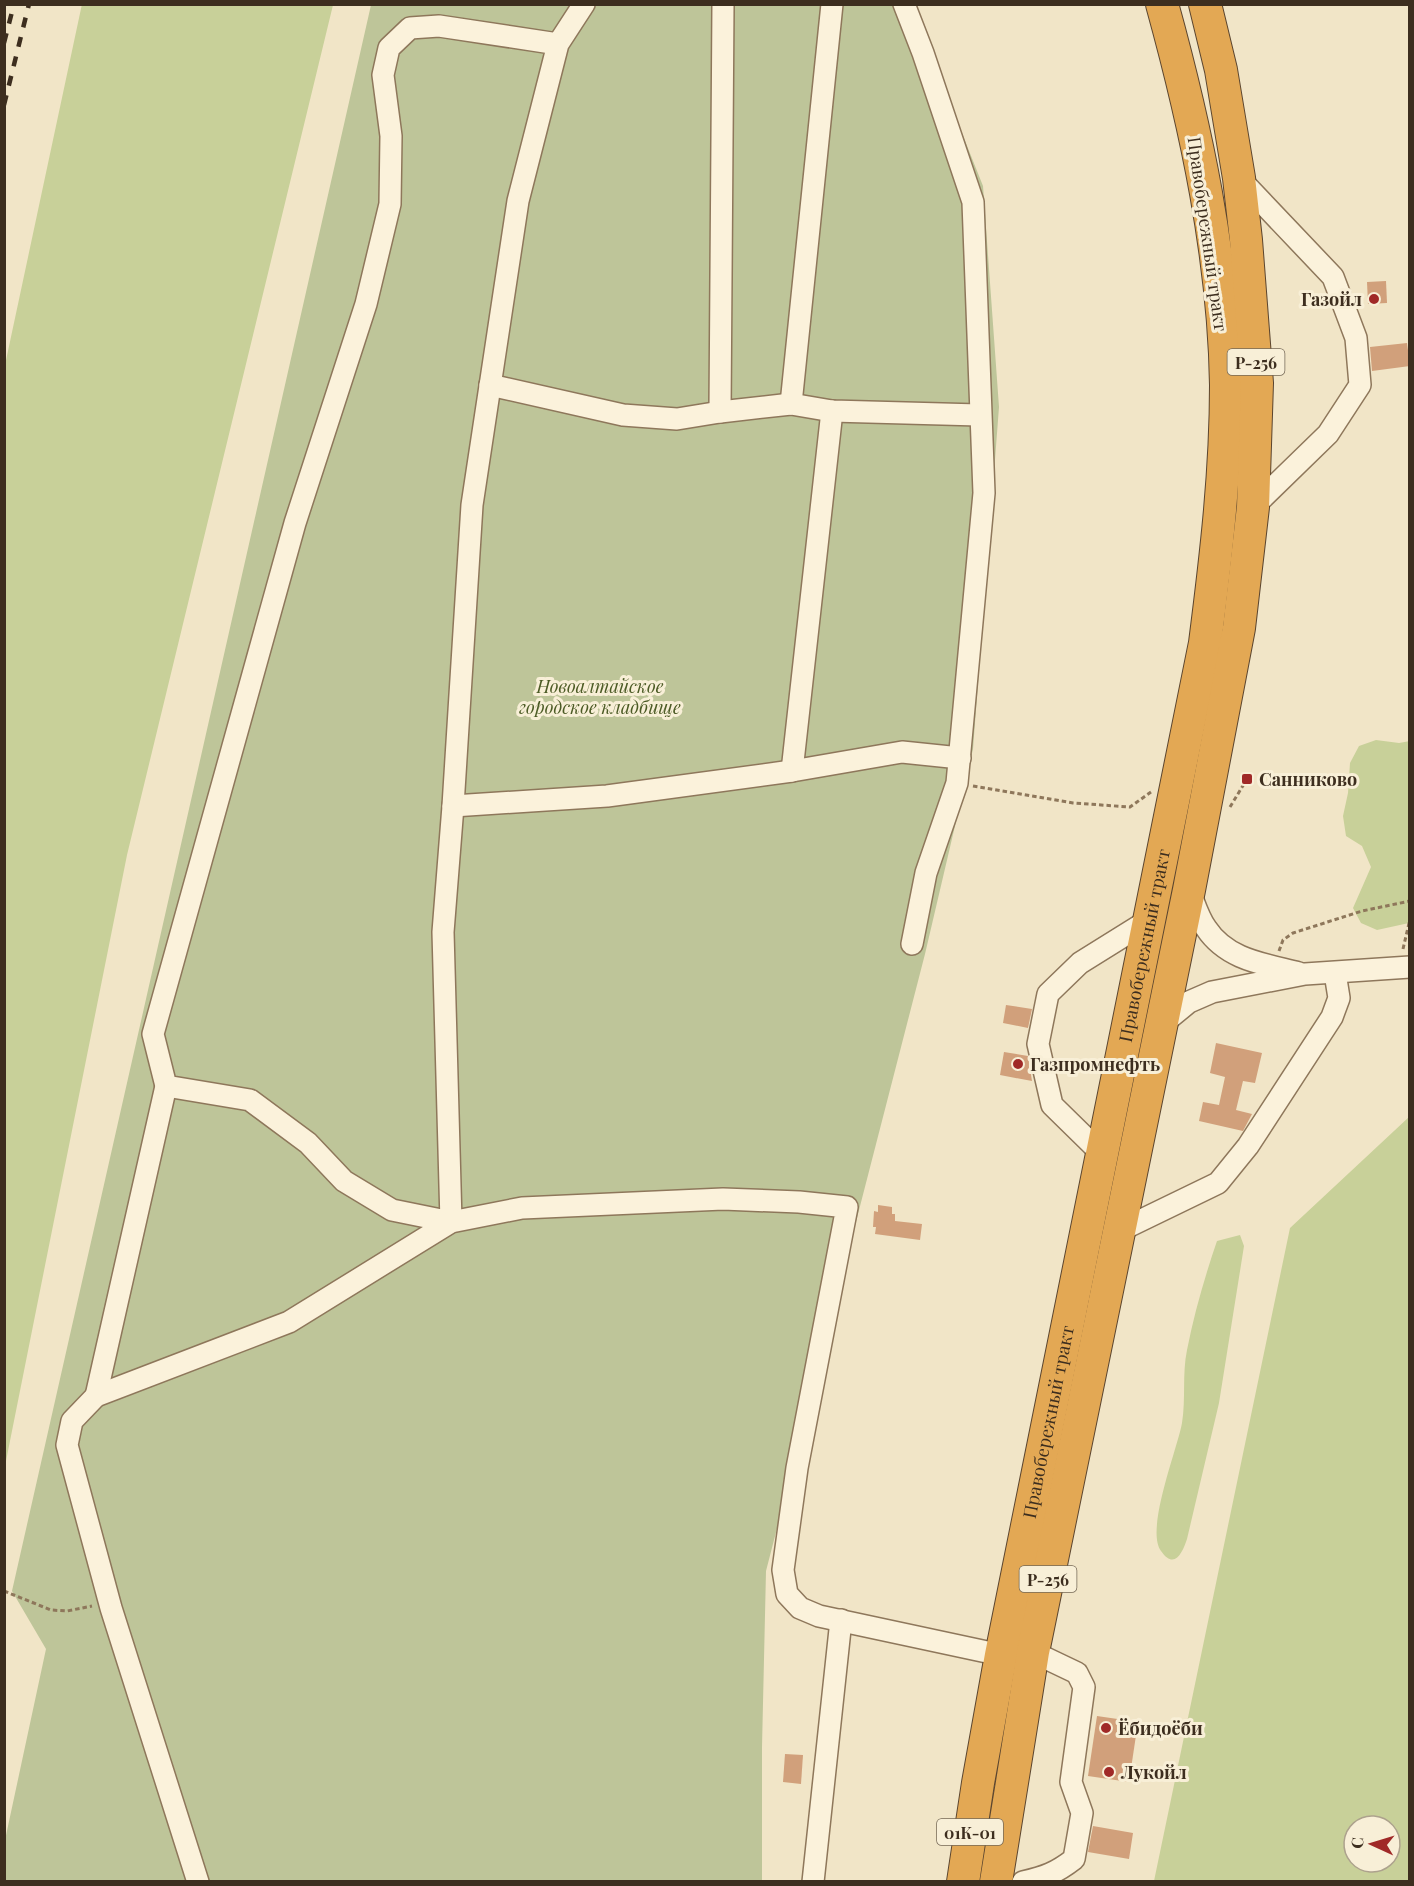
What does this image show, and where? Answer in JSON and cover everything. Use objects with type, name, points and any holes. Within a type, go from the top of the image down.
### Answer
[{"type":"highway","name":"Правобережный тракт","points":[[963,1881],[1001,1654],[1205,643],[1219,538],[1225,450],[1226,383],[1223,328],[1213,243],[1182,78],[1162,4]]},
{"type":"highway","name":"Правобережный тракт","points":[[996,1881],[1034,1652],[1239,628],[1253,507],[1257,383],[1254,329],[1239,178],[1221,70],[1205,4]]},
{"type":"highway","points":[[957,1881],[978,1783]]},
{"type":"street","points":[[451,1222],[443,932],[472,505],[518,201],[558,44],[584,4]]},
{"type":"street","points":[[720,411],[723,4]]},
{"type":"street","points":[[792,404],[832,4]]},
{"type":"street","points":[[903,4],[923,53],[973,202],[979,415],[984,493],[957,783],[926,873],[912,944]]},
{"type":"street","points":[[96,1396],[166,1086],[153,1035],[295,524],[366,304],[390,204],[391,136],[383,75],[389,48],[410,28],[439,26],[558,44]]},
{"type":"street","points":[[1239,178],[1333,277],[1356,338],[1360,385],[1328,434],[1253,507]]},
{"type":"street","points":[[490,385],[622,415],[677,419],[720,411],[792,404],[832,411],[979,415]]},
{"type":"street","points":[[792,771],[832,411]]},
{"type":"street","points":[[453,806],[607,795],[792,771],[902,752],[960,758]]},
{"type":"street","points":[[1188,890],[1204,926],[1218,944],[1236,956],[1305,974]]},
{"type":"street","points":[[1102,1154],[1052,1105],[1038,1044],[1048,994],[1080,963],[1149,920]]},
{"type":"street","points":[[1161,1025],[1189,1002],[1212,992],[1305,974],[1335,973],[1407,961]]},
{"type":"street","points":[[1119,1231],[1218,1183],[1248,1146],[1332,1017],[1339,998],[1335,973]]},
{"type":"street","points":[[166,1086],[250,1100],[308,1143],[344,1181],[392,1210],[451,1222]]},
{"type":"street","points":[[198,1881],[111,1608],[68,1445],[72,1421],[96,1396],[289,1322],[451,1222],[522,1208],[723,1199],[799,1202],[847,1207],[797,1468],[783,1570],[787,1594],[800,1608],[819,1616],[1001,1654]]},
{"type":"street","points":[[813,1881],[841,1620]]},
{"type":"street","points":[[1023,1881],[1058,1871],[1074,1859],[1082,1813],[1071,1782],[1084,1688],[1077,1673],[1034,1652]]},
{"type":"path","points":[[1230,807],[1247,779]]},
{"type":"path","points":[[957,783],[1073,803],[1130,807],[1151,792]]},
{"type":"path","points":[[1274,966],[1283,940],[1293,933],[1362,911],[1410,901]]},
{"type":"path","points":[[1407,961],[1410,919]]},
{"type":"path","points":[[4,1591],[51,1610],[67,1611],[91,1606],[111,1608]]},
{"type":"green space","points":[[82,4],[333,5],[127,855],[5,1466],[5,365]]},
{"type":"green space","name":"Новоалтайское городское кладбище","points":[[371,5],[911,5],[983,186],[999,407],[973,749],[925,954],[766,1571],[762,1881],[5,1882],[5,1840],[46,1649],[12,1591]]},
{"type":"green space","points":[[1376,740],[1399,743],[1410,741],[1409,923],[1377,930],[1361,923],[1353,908],[1371,867],[1362,846],[1346,836],[1343,816],[1348,793],[1350,763],[1359,746]]},
{"type":"green space","points":[[1409,1117],[1409,1881],[1154,1881],[1290,1228]]},
{"type":"green space","points":[[1240,1235],[1244,1246],[1219,1403],[1187,1539],[1178,1557],[1170,1559],[1161,1551],[1157,1541],[1157,1526],[1159,1508],[1182,1423],[1185,1368],[1190,1336],[1217,1241]]},
{"type":"building","points":[[1386,281],[1387,303],[1368,304],[1367,282]]},
{"type":"building","points":[[1407,343],[1410,366],[1372,371],[1370,347]]},
{"type":"building","points":[[1006,1005],[1032,1009],[1028,1028],[1003,1023]]},
{"type":"building","points":[[1216,1043],[1262,1053],[1255,1083],[1243,1081],[1236,1110],[1252,1114],[1243,1131],[1199,1121],[1203,1102],[1219,1105],[1225,1077],[1210,1073]]},
{"type":"building","points":[[1004,1052],[1028,1056],[1032,1081],[1000,1075]]},
{"type":"building","points":[[878,1205],[892,1207],[895,1221],[922,1224],[920,1240],[875,1234],[874,1211],[878,1212]]},
{"type":"building","points":[[1097,1716],[1138,1722],[1129,1782],[1088,1776]]},
{"type":"building","points":[[785,1754],[803,1755],[801,1784],[783,1782]]},
{"type":"building","points":[[1093,1826],[1133,1833],[1129,1859],[1088,1852]]},
{"type":"railway","points":[[4,43],[14,4]]},
{"type":"railway","points":[[4,105],[29,4]]},
{"type":"place","name":"Газойл","points":[[1374,299]]},
{"type":"place","name":"Санниково","points":[[1247,779]]},
{"type":"place","name":"Газпромнефть","points":[[1018,1064]]},
{"type":"place","name":"Ёбидоёби","points":[[1106,1728]]},
{"type":"place","name":"Лукойл","points":[[1109,1772]]}]
